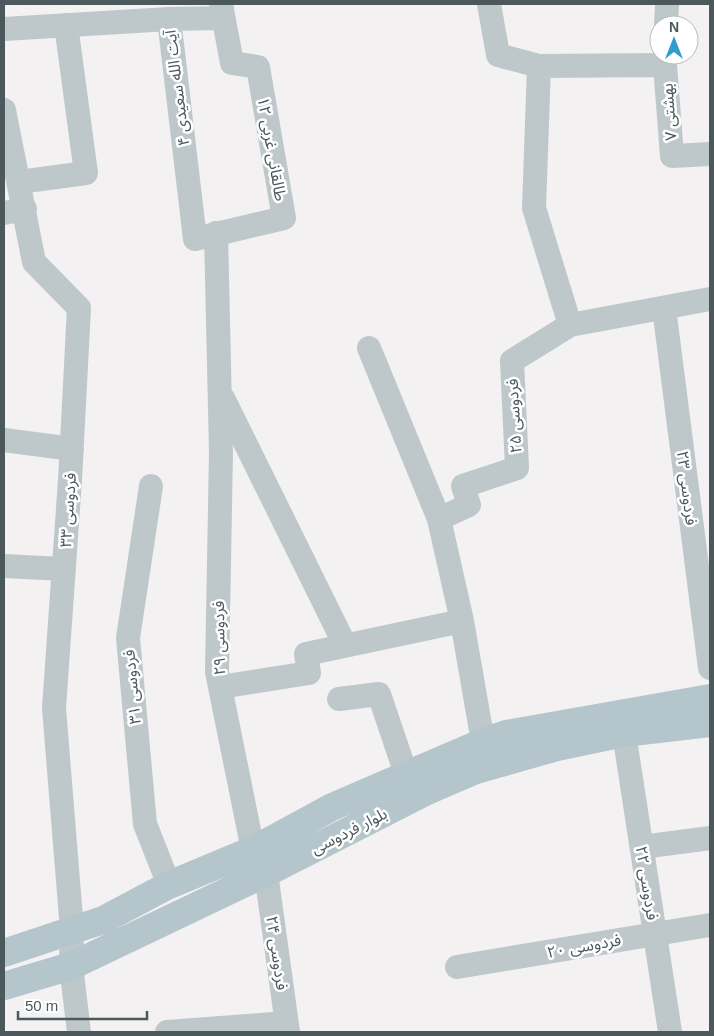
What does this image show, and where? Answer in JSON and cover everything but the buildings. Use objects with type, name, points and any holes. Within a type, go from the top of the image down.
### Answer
[{"type":"main road","name":"بلوار فردوسی","points":[[4,953],[103,920],[169,884],[253,850],[332,806],[483,742],[506,734],[710,698]]},
{"type":"main road","name":"بلوار فردوسی","points":[[4,986],[71,966],[266,874],[424,792],[476,770],[557,747],[624,733],[710,723]]},
{"type":"street","name":"بهشتی ۷","points":[[489,4],[498,56],[539,66],[649,61]]},
{"type":"street","points":[[169,19],[222,11]]},
{"type":"street","name":"طالقانی غربی ۱۲","points":[[216,233],[284,218],[258,67],[232,63],[222,11]]},
{"type":"street","name":"آیت الله سعیدی ۴","points":[[4,29],[169,19],[195,239],[216,233]]},
{"type":"street","points":[[19,182],[86,173],[66,25]]},
{"type":"street","name":"بهشتی ۷","points":[[665,65],[672,156],[710,154]]},
{"type":"street","points":[[539,66],[534,208],[570,325],[710,299]]},
{"type":"street","name":"فردوسی ۳۳","points":[[4,110],[19,182],[14,211],[34,262],[79,308],[72,448],[54,708],[72,930],[71,966],[79,1032]]},
{"type":"street","name":"فردوسی ۲۹","points":[[216,233],[221,452],[217,672],[253,850]]},
{"type":"street","name":"فردوسی ۲۳","points":[[664,308],[701,523],[710,668]]},
{"type":"street","name":"فردوسی ۲۵","points":[[439,519],[469,505],[463,486],[517,468],[512,361],[570,325]]},
{"type":"street","points":[[369,348],[439,519],[462,621],[483,742]]},
{"type":"street","points":[[220,392],[345,646]]},
{"type":"street","points":[[4,440],[72,448]]},
{"type":"street","name":"فردوسی ۳۱","points":[[151,486],[128,638],[145,824],[169,884]]},
{"type":"street","points":[[4,566],[64,570]]},
{"type":"street","points":[[220,687],[310,672],[306,654],[462,621]]},
{"type":"street","points":[[339,699],[379,694],[406,774]]},
{"type":"street","name":"فردوسی ۲۲","points":[[624,733],[670,1032]]},
{"type":"street","points":[[642,847],[710,838]]},
{"type":"street","name":"فردوسی ۲۴","points":[[266,874],[287,1027]]},
{"type":"street","name":"فردوسی ۲۰","points":[[457,967],[710,925]]},
{"type":"street","points":[[167,1032],[287,1027]]}]
